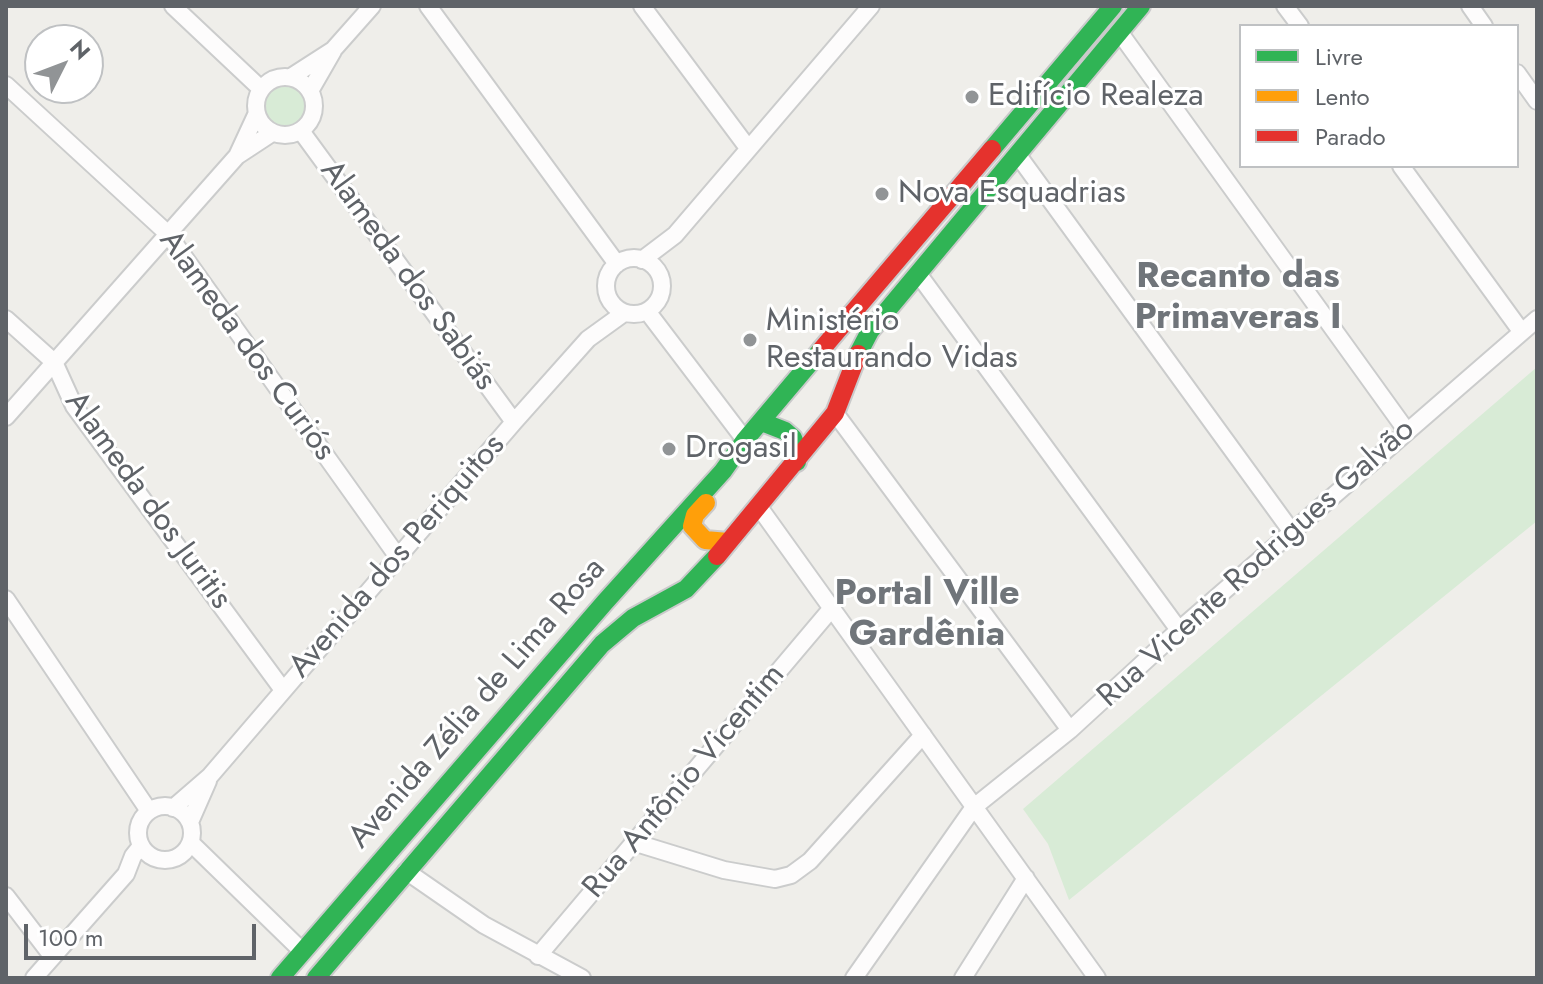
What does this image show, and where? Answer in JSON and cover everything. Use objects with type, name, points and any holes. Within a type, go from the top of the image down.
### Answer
[{"type":"main road","name":"Avenida Zélia de Lima Rosa","points":[[280,978],[605,602],[723,471],[745,440],[1113,6]]},
{"type":"main road","name":"Avenida Zélia de Lima Rosa","points":[[316,978],[602,644],[633,618],[686,589],[759,507],[835,413],[870,331],[1141,6]]},
{"type":"main road","points":[[762,422],[785,431],[793,438],[797,462]]},
{"type":"main road","name":"Avenida Zélia de Lima Rosa","points":[[723,471],[719,489],[695,515],[692,526],[705,540],[728,542]]},
{"type":"street","points":[[173,6],[260,88]]},
{"type":"street","points":[[310,91],[333,50],[372,6]]},
{"type":"street","points":[[428,6],[617,264]]},
{"type":"street","points":[[642,6],[748,148]]},
{"type":"street","points":[[1285,6],[1298,24]]},
{"type":"street","points":[[1470,6],[1483,24]]},
{"type":"street","points":[[642,260],[675,235],[866,8]]},
{"type":"street","points":[[1120,33],[1406,430]]},
{"type":"street","points":[[237,156],[256,115],[256,97],[260,88],[274,78],[291,77],[333,50]]},
{"type":"street","points":[[1519,76],[1537,101]]},
{"type":"street","points":[[256,115],[272,133],[284,135],[301,131],[312,117],[314,108],[305,84],[291,77]]},
{"type":"street","name":"Alameda dos Curiós","points":[[6,85],[167,233],[398,557]]},
{"type":"street","name":"Alameda dos Sabiás","points":[[301,131],[514,422]]},
{"type":"street","points":[[6,417],[237,156],[272,133]]},
{"type":"street","points":[[1017,154],[1292,532]]},
{"type":"street","points":[[1402,168],[1521,331]]},
{"type":"street","points":[[588,339],[624,313],[640,314],[659,299],[659,275],[675,235]]},
{"type":"street","points":[[588,339],[608,298],[606,280],[617,264],[634,258],[642,260],[659,275]]},
{"type":"street","points":[[919,275],[1179,630]]},
{"type":"street","points":[[608,298],[624,313]]},
{"type":"street","points":[[647,311],[745,440]]},
{"type":"street","name":"Alameda dos Juritis","points":[[6,319],[54,362],[74,406],[283,690]]},
{"type":"street","name":"Rua Vicente Rodrigues Galvão","points":[[854,978],[974,807],[1070,730],[1406,430],[1537,319]]},
{"type":"street","name":"Avenida dos Periquitos","points":[[210,776],[588,339]]},
{"type":"street","points":[[835,413],[1070,730]]},
{"type":"street","points":[[759,507],[1097,978]]},
{"type":"street","points":[[6,599],[149,811]]},
{"type":"street","name":"Rua Antônio Vicentim","points":[[538,956],[832,608]]},
{"type":"street","points":[[633,842],[724,870],[775,879],[791,875],[810,861],[923,735]]},
{"type":"street","points":[[210,776],[190,822],[191,843],[303,952]]},
{"type":"street","points":[[173,808],[210,776]]},
{"type":"street","points":[[190,822],[173,808],[165,806],[149,811],[140,823],[139,839],[146,852],[161,860],[179,857],[191,843]]},
{"type":"street","points":[[34,978],[126,874],[133,856],[146,852]]},
{"type":"street","points":[[406,871],[484,925],[582,978]]},
{"type":"street","points":[[963,978],[1026,878]]},
{"type":"street","points":[[6,896],[52,956]]},
{"type":"green space","points":[[286,81],[304,88],[311,106],[304,124],[286,131],[268,124],[261,106],[268,88]]},
{"type":"green space","points":[[1537,367],[1537,521],[1069,900],[1048,844],[1023,809]]},
{"type":"traffic: fast","points":[[992,149],[1113,6]]},
{"type":"traffic: fast","points":[[858,354],[870,331],[1141,6]]},
{"type":"traffic: fast","points":[[280,978],[605,602],[723,471],[745,440],[821,350]]},
{"type":"traffic: fast","points":[[762,422],[785,431],[793,438],[797,462]]},
{"type":"traffic: fast","points":[[316,978],[602,644],[633,618],[686,589],[717,556]]},
{"type":"traffic: slow","points":[[706,503],[695,515],[692,526],[705,540],[728,542]]},
{"type":"traffic: jam","points":[[821,350],[992,149]]},
{"type":"traffic: jam","points":[[717,556],[835,413],[858,354]]},
{"type":"place","name":"Edifício Realeza","points":[[972,97]]},
{"type":"place","name":"Nova Esquadrias","points":[[882,194]]},
{"type":"place","name":"Ministério Restaurando Vidas","points":[[750,340]]},
{"type":"place","name":"Drogasil","points":[[669,449]]},
{"type":"district","name":"Recanto das Primaveras I","points":[[1238,298]]},
{"type":"district","name":"Portal Ville Gardênia","points":[[927,616]]}]
